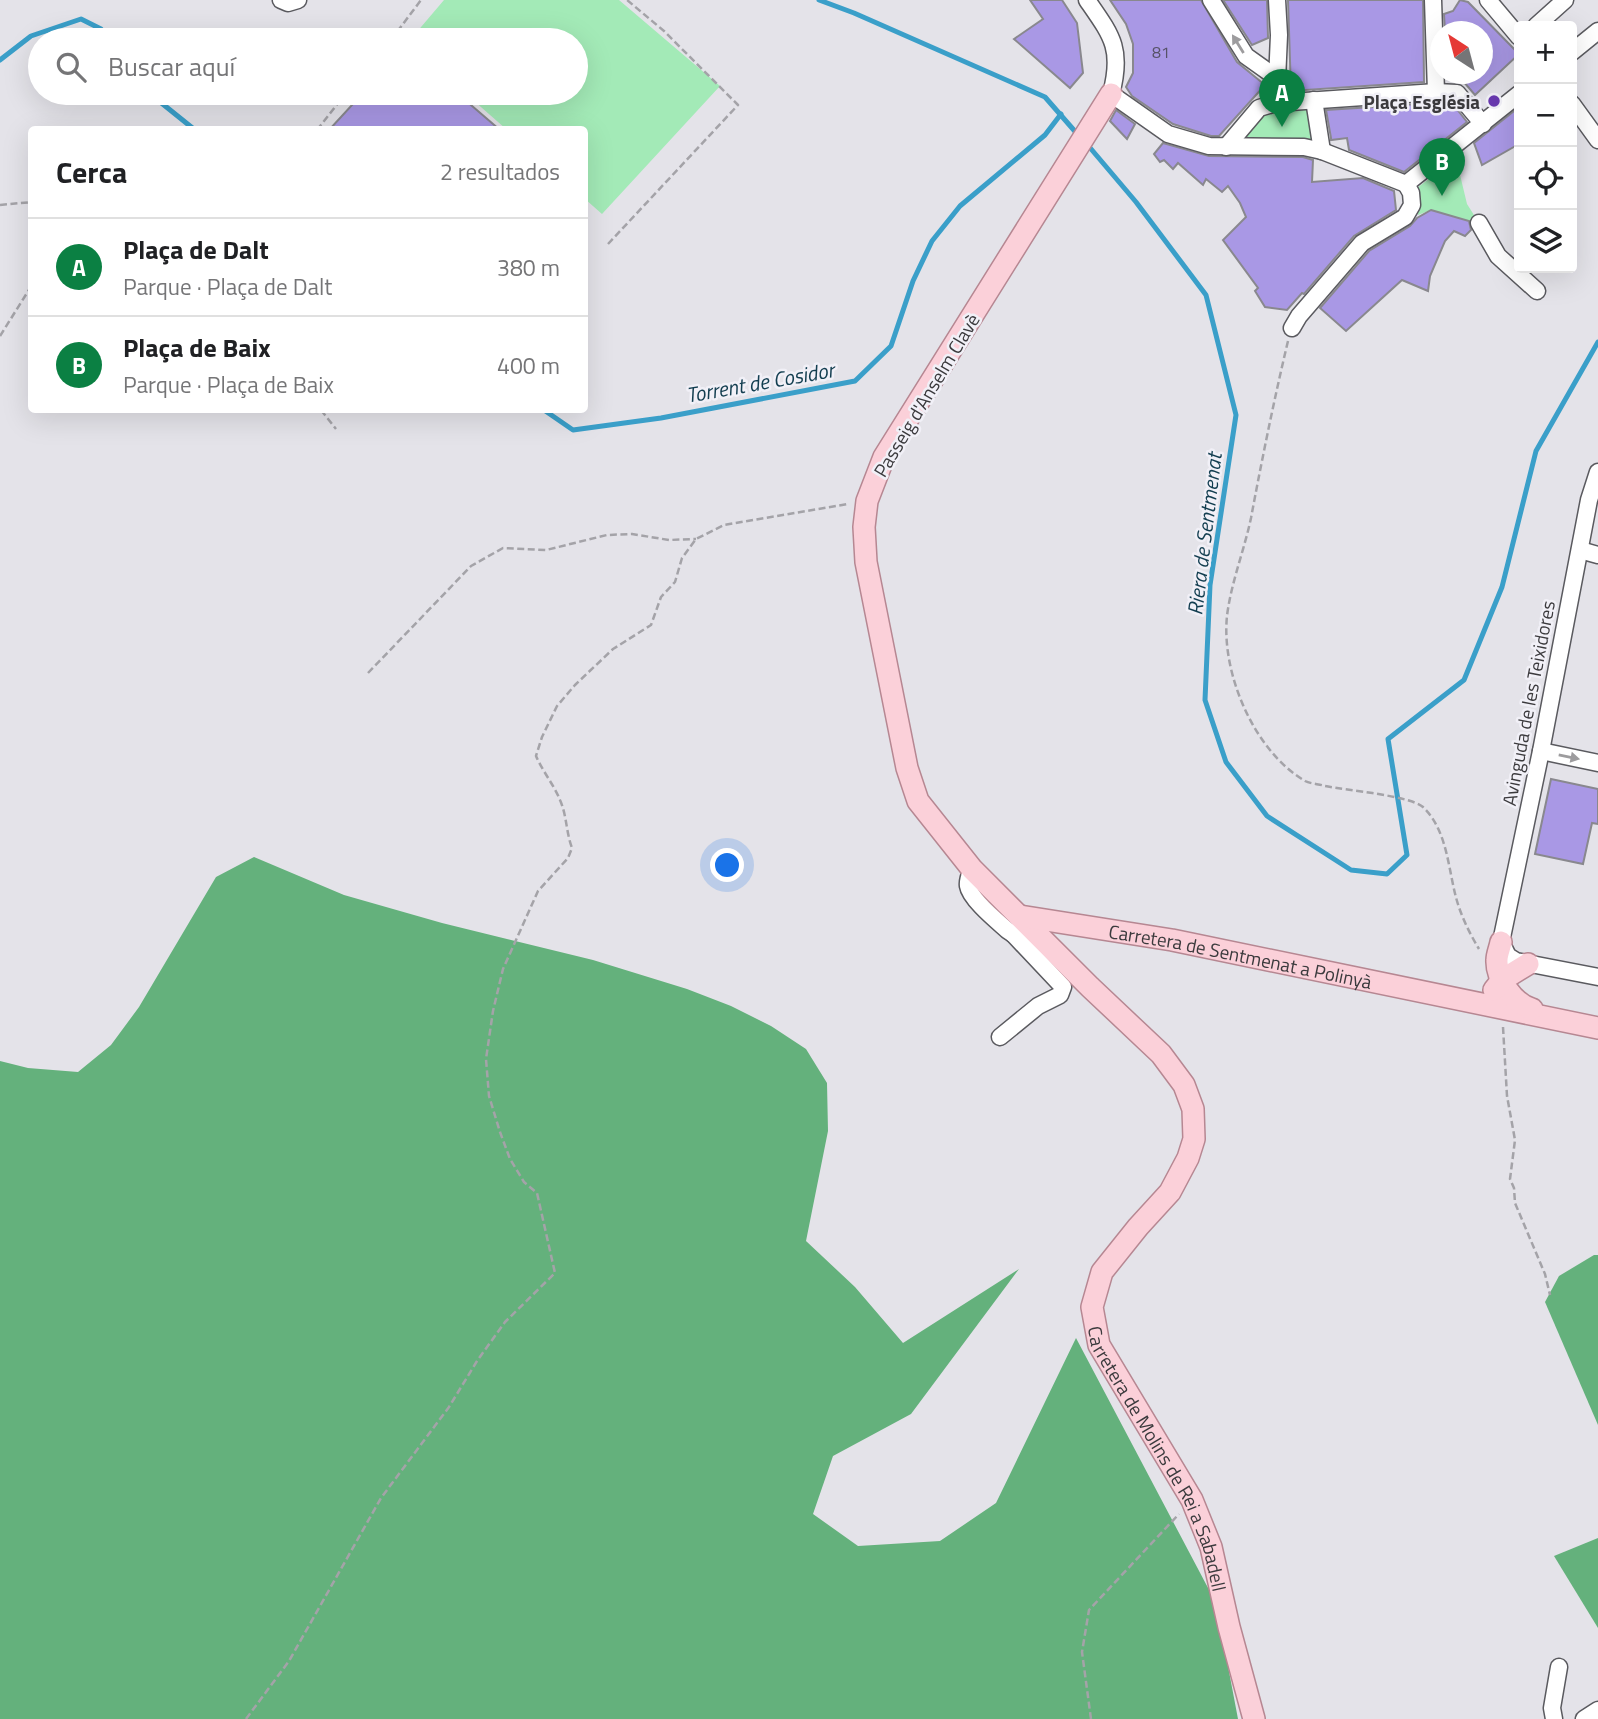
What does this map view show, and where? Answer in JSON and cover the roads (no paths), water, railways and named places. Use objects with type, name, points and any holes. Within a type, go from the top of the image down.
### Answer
[{"type":"main road","name":"Passeig d'Anselm Clavè","points":[[1022,927],[923,810],[907,768],[866,562],[864,527],[867,501],[884,457],[1111,94]]},
{"type":"main road","name":"Carretera de Sentmenat a Polinyà","points":[[1022,927],[1172,940],[1460,999],[1470,995],[1598,1015]]},
{"type":"main road","name":"Carretera de Molins de Rei a Sabadell","points":[[1022,927],[1161,1054],[1184,1085],[1193,1109],[1194,1139],[1188,1158],[1170,1192],[1102,1272],[1091,1307],[1099,1345],[1192,1500],[1211,1547],[1254,1719]]},
{"type":"main road","points":[[1528,964],[1500,962],[1503,1002],[1554,1014],[1557,1019],[1598,1028]]},
{"type":"street","name":"Passeig d'Anselm Clavè","points":[[1087,0],[1112,36],[1116,66],[1111,94]]},
{"type":"street","points":[[1211,0],[1246,56],[1277,78]]},
{"type":"street","points":[[1276,103],[1279,35],[1277,0]]},
{"type":"street","points":[[1433,0],[1436,92]]},
{"type":"street","points":[[1488,0],[1514,31]]},
{"type":"street","points":[[1542,21],[1565,0]]},
{"type":"street","points":[[1577,48],[1598,32]]},
{"type":"street","points":[[1226,147],[1259,108],[1276,103],[1436,92],[1458,93],[1483,124]]},
{"type":"street","points":[[1111,94],[1168,134],[1209,146],[1304,147],[1322,150],[1406,184]]},
{"type":"street","points":[[1406,184],[1514,98]]},
{"type":"street","points":[[1314,100],[1322,150]]},
{"type":"street","points":[[1577,111],[1598,140]]},
{"type":"street","points":[[1292,328],[1312,300],[1362,243],[1405,216],[1406,184]]},
{"type":"street","points":[[1479,223],[1498,256],[1537,291]]},
{"type":"street","name":"Avinguda de les Teixidores","points":[[1500,962],[1589,500],[1598,472]]},
{"type":"street","points":[[1580,550],[1598,555]]},
{"type":"street","points":[[1541,751],[1598,763]]},
{"type":"street","points":[[1000,1037],[1038,1006],[1060,995],[1063,987],[1022,927]]},
{"type":"street","points":[[1500,962],[1508,956],[1528,964],[1598,977]]},
{"type":"street","points":[[1554,1719],[1552,1708],[1559,1667]]},
{"type":"street","points":[[1584,1719],[1598,1710]]},
{"type":"waterway","name":"Riera de Sentmenat","points":[[819,0],[1045,97],[1079,136]]},
{"type":"waterway","name":"Torrent de Cosidor","points":[[55,28],[81,19],[99,28]]},
{"type":"waterway","name":"Torrent de Cosidor","points":[[0,60],[28,38]]},
{"type":"waterway","name":"Torrent de Cosidor","points":[[164,105],[190,126]]},
{"type":"waterway","name":"Torrent de Cosidor","points":[[548,413],[573,430],[661,418],[855,381],[891,346],[913,281],[932,241],[960,206],[1045,135],[1061,114]]},
{"type":"waterway","name":"Riera de Sentmenat","points":[[1086,143],[1136,202],[1206,295],[1236,415],[1210,585],[1205,700],[1226,762],[1267,816],[1351,870],[1387,874],[1407,855],[1388,739],[1464,680],[1502,587],[1536,451],[1598,342]]},
{"type":"place","name":"Plaça Església","points":[[1494,101]]},
{"type":"place","name":"Plaça de Dalt","points":[[1282,127]]},
{"type":"place","name":"Plaça de Baix","points":[[1442,196]]}]
